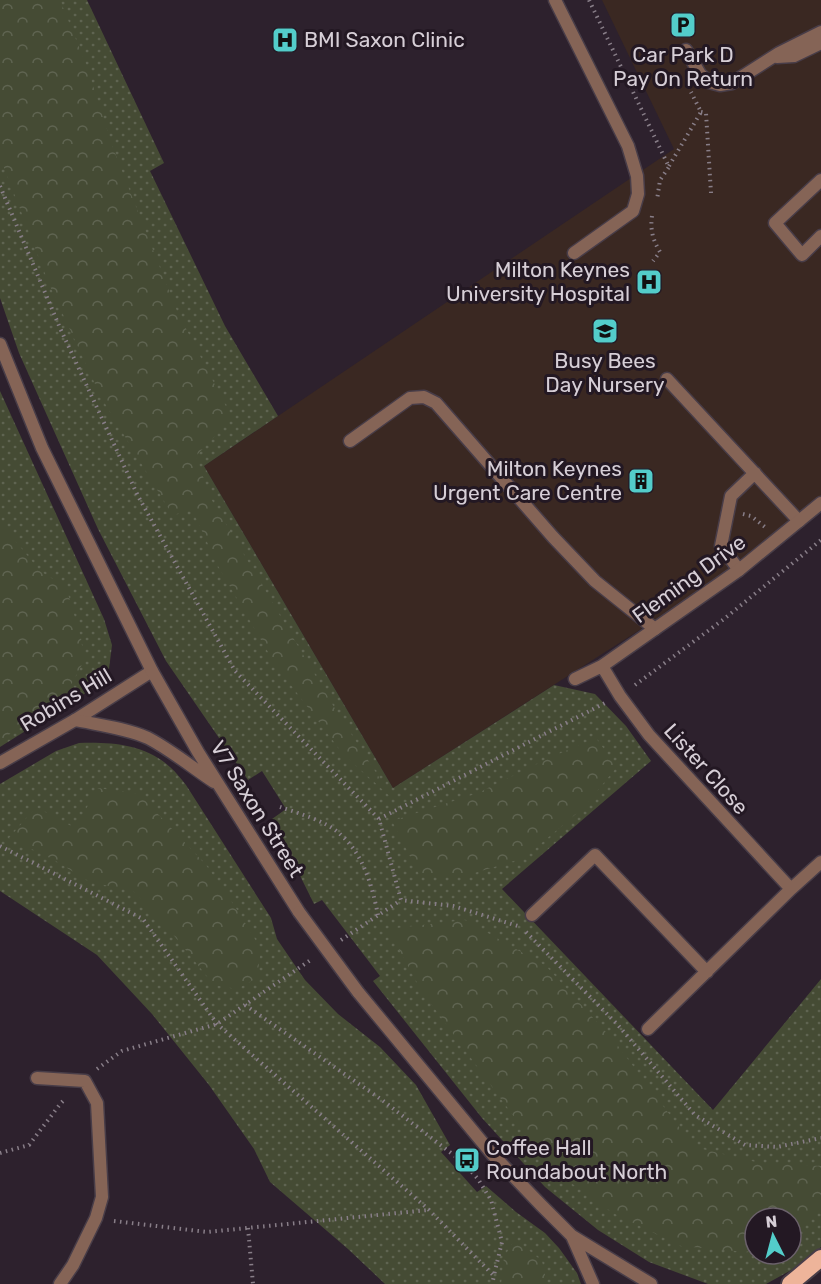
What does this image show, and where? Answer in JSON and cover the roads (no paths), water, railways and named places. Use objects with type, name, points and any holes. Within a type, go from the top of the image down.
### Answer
[{"type":"highway","points":[[790,1284],[821,1258]]},
{"type":"street","points":[[555,0],[628,146],[637,176],[638,194],[633,211],[574,253]]},
{"type":"street","points":[[686,50],[700,74],[709,82],[720,86],[732,83],[772,58],[821,32]]},
{"type":"street","points":[[772,58],[794,56],[821,43]]},
{"type":"street","points":[[821,180],[775,223],[802,255],[821,236]]},
{"type":"street","name":"V7 Saxon Street","points":[[0,344],[42,448],[152,670],[198,752],[299,912],[358,992],[492,1154],[572,1236],[651,1284]]},
{"type":"street","points":[[667,379],[799,521]]},
{"type":"street","points":[[350,441],[410,398],[424,396],[436,403],[553,537],[596,581],[655,629]]},
{"type":"street","points":[[739,570],[721,546],[731,496],[755,473]]},
{"type":"street","name":"Fleming Drive","points":[[575,679],[602,666],[739,570],[821,503]]},
{"type":"street","name":"Lister Close","points":[[602,666],[620,696],[649,735],[791,890]]},
{"type":"street","name":"Robins Hill","points":[[0,763],[75,720],[152,670]]},
{"type":"street","points":[[75,720],[123,729],[147,738],[220,786]]},
{"type":"street","points":[[532,915],[595,855],[707,972]]},
{"type":"street","points":[[648,1029],[821,862]]},
{"type":"street","points":[[37,1078],[85,1082],[97,1103],[102,1197],[96,1218],[60,1284]]},
{"type":"street","name":"V7 Saxon Street","points":[[572,1236],[593,1284]]},
{"type":"place","name":"Car Park D Pay On Return","points":[[683,25]]},
{"type":"place","name":"BMI Saxon Clinic","points":[[285,40]]},
{"type":"place","name":"Milton Keynes University Hospital","points":[[649,282]]},
{"type":"place","name":"Busy Bees Day Nursery","points":[[605,331]]},
{"type":"place","name":"Milton Keynes Urgent Care Centre","points":[[641,481]]},
{"type":"place","name":"Coffee Hall Roundabout North","points":[[467,1160]]}]
